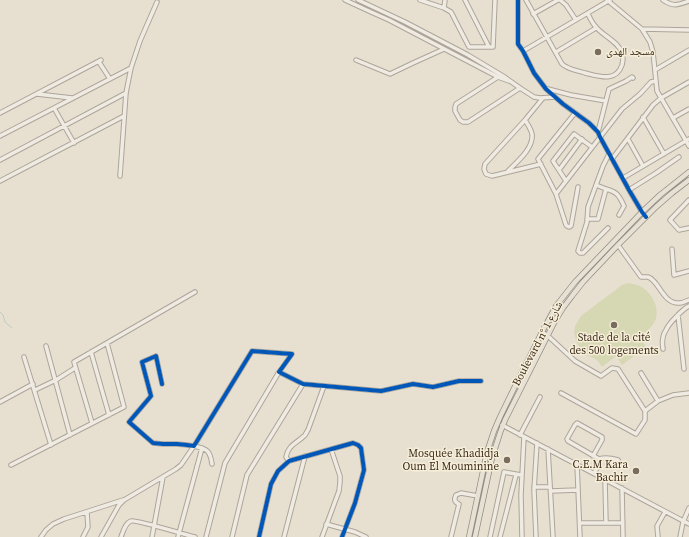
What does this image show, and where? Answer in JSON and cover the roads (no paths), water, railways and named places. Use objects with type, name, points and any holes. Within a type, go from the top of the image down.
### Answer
[{"type":"main road","name":"Boulevard n° شارع 1","points":[[469,537],[487,452],[498,423],[556,306],[575,282],[642,212],[665,190],[689,172]]},
{"type":"main road","name":"Boulevard n° شارع 1","points":[[475,537],[492,458],[503,426],[563,308],[583,282],[618,245],[646,217],[689,180]]},
{"type":"street","points":[[346,0],[417,34],[466,61],[510,82],[534,97],[556,97]]},
{"type":"street","points":[[358,0],[363,1],[468,55],[503,76],[510,82]]},
{"type":"street","points":[[420,0],[431,2],[451,12],[469,47],[466,61]]},
{"type":"street","points":[[444,8],[445,0]]},
{"type":"street","points":[[465,0],[489,47]]},
{"type":"street","points":[[469,47],[493,47],[495,0]]},
{"type":"street","points":[[518,0],[518,44],[534,73],[546,88],[598,132],[629,190],[646,217]]},
{"type":"street","points":[[526,0],[562,64],[568,68],[598,76],[606,77],[617,73],[622,67],[624,60],[622,53],[615,44],[596,28],[588,14]]},
{"type":"street","points":[[533,14],[559,0],[566,5],[576,20]]},
{"type":"street","points":[[523,51],[588,14],[609,0],[642,29],[650,42],[653,52],[657,91],[688,140],[689,146]]},
{"type":"street","points":[[663,0],[673,5],[689,1]]},
{"type":"street","points":[[360,7],[363,1]]},
{"type":"street","points":[[120,176],[126,93],[130,68],[157,2]]},
{"type":"street","points":[[556,52],[596,28]]},
{"type":"street","points":[[642,29],[689,30]]},
{"type":"street","points":[[417,34],[420,30]]},
{"type":"street","points":[[356,60],[390,74],[444,49]]},
{"type":"street","points":[[655,70],[689,50]]},
{"type":"street","points":[[0,113],[100,61],[110,79]]},
{"type":"street","points":[[0,136],[130,68]]},
{"type":"street","points":[[498,77],[456,104],[455,111],[462,122],[467,122],[520,88]]},
{"type":"street","points":[[598,132],[609,90],[632,77],[633,78]]},
{"type":"street","points":[[556,194],[622,109],[640,94],[651,82],[656,81]]},
{"type":"street","points":[[612,159],[653,105],[661,98],[689,82]]},
{"type":"street","points":[[546,88],[571,95],[606,101]]},
{"type":"street","points":[[0,160],[126,93]]},
{"type":"street","points":[[36,94],[73,98]]},
{"type":"street","points":[[541,164],[490,176],[485,173],[484,167],[543,98]]},
{"type":"street","points":[[54,108],[74,143]]},
{"type":"street","points":[[673,118],[689,109]]},
{"type":"street","points":[[575,113],[538,159],[556,194],[566,224],[570,227],[578,187]]},
{"type":"street","points":[[0,181],[124,116]]},
{"type":"street","points":[[643,118],[664,154]]},
{"type":"street","points":[[508,171],[532,143],[532,134],[525,120]]},
{"type":"street","points":[[566,180],[553,160],[574,134],[592,147]]},
{"type":"street","points":[[628,139],[644,166]]},
{"type":"street","points":[[559,170],[582,140]]},
{"type":"street","points":[[623,178],[688,140]]},
{"type":"street","points":[[608,228],[583,253],[578,251],[587,222],[588,207],[609,154]]},
{"type":"street","points":[[629,190],[679,157]]},
{"type":"street","points":[[596,185],[616,192],[624,206],[619,215]]},
{"type":"street","points":[[587,219],[598,219],[606,189]]},
{"type":"street","points":[[689,200],[670,220],[679,230],[689,228]]},
{"type":"street","points":[[618,245],[641,277],[647,277],[652,280],[667,299],[672,302],[679,303],[689,300]]},
{"type":"street","points":[[672,249],[674,275],[689,271]]},
{"type":"street","points":[[92,423],[74,362],[194,292]]},
{"type":"street","points":[[663,349],[662,340],[666,330],[678,315],[689,306]]},
{"type":"street","points":[[678,315],[684,369]]},
{"type":"street","points":[[542,332],[575,361],[602,376],[612,368],[618,369],[646,411]]},
{"type":"street","points":[[11,465],[124,407],[108,343]]},
{"type":"street","points":[[46,346],[70,435]]},
{"type":"street","points":[[40,537],[54,524],[64,519],[124,500],[181,465],[252,351],[292,354],[279,372],[225,462],[206,537]]},
{"type":"street","points":[[92,352],[108,415]]},
{"type":"street","points":[[162,384],[156,356],[142,362],[150,396],[129,422],[154,443],[187,445],[206,449],[209,452],[212,464]]},
{"type":"street","points":[[24,357],[51,445]]},
{"type":"street","points":[[35,390],[56,380],[75,368]]},
{"type":"street","points":[[279,372],[303,384],[381,391],[413,384],[433,388],[459,381],[481,381]]},
{"type":"street","points":[[641,373],[658,401]]},
{"type":"street","points":[[0,402],[33,384]]},
{"type":"street","points":[[232,537],[247,475],[303,384]]},
{"type":"street","points":[[289,461],[286,456],[287,452],[304,436],[308,430],[324,386]]},
{"type":"street","points":[[561,393],[636,434],[644,420],[646,411],[658,401],[673,395],[689,394]]},
{"type":"street","points":[[522,537],[522,436],[540,397]]},
{"type":"street","points":[[498,423],[689,524]]},
{"type":"street","points":[[593,456],[602,440],[602,437],[577,423],[567,439],[568,441],[593,456],[599,459],[610,457],[618,460]]},
{"type":"street","points":[[259,537],[274,478],[278,471],[289,461],[353,443],[361,448],[364,470],[355,503],[342,537]]},
{"type":"street","points":[[536,537],[534,487],[537,443]]},
{"type":"street","points":[[178,535],[202,448]]},
{"type":"street","points":[[322,537],[339,491],[340,482],[340,476],[331,449]]},
{"type":"street","points":[[548,449],[553,537]]},
{"type":"street","points":[[284,537],[305,456]]},
{"type":"street","points":[[594,473],[599,465],[599,459]]},
{"type":"street","points":[[576,464],[580,537]]},
{"type":"street","points":[[490,537],[504,472],[521,475]]},
{"type":"street","points":[[500,537],[516,475]]},
{"type":"street","points":[[152,537],[163,477]]},
{"type":"street","points":[[605,479],[606,523]]},
{"type":"street","points":[[534,487],[578,490]]},
{"type":"street","points":[[622,488],[624,523],[623,537]]},
{"type":"street","points":[[451,537],[459,504],[454,499],[456,494],[461,493],[478,496]]},
{"type":"street","points":[[101,537],[124,500]]},
{"type":"street","points":[[680,537],[683,522],[689,508]]},
{"type":"street","points":[[83,537],[88,527],[87,512]]},
{"type":"street","points":[[658,537],[657,526],[665,512]]},
{"type":"street","points":[[121,537],[129,521],[136,521],[155,526],[178,535],[195,537]]},
{"type":"street","points":[[580,523],[624,523]]},
{"type":"street","points":[[326,524],[355,532],[366,537]]},
{"type":"waterway","points":[[0,312],[3,315],[5,322],[12,328]]},
{"type":"place","name":"مسجد الهدى","points":[[598,52]]},
{"type":"place","name":"Stade de la cité des 500 logements","points":[[614,325]]},
{"type":"place","name":"Mosquée Khadidja Oum El Mouminine","points":[[507,460]]},
{"type":"place","name":"C.E.M Kara Bachir","points":[[636,471]]}]
